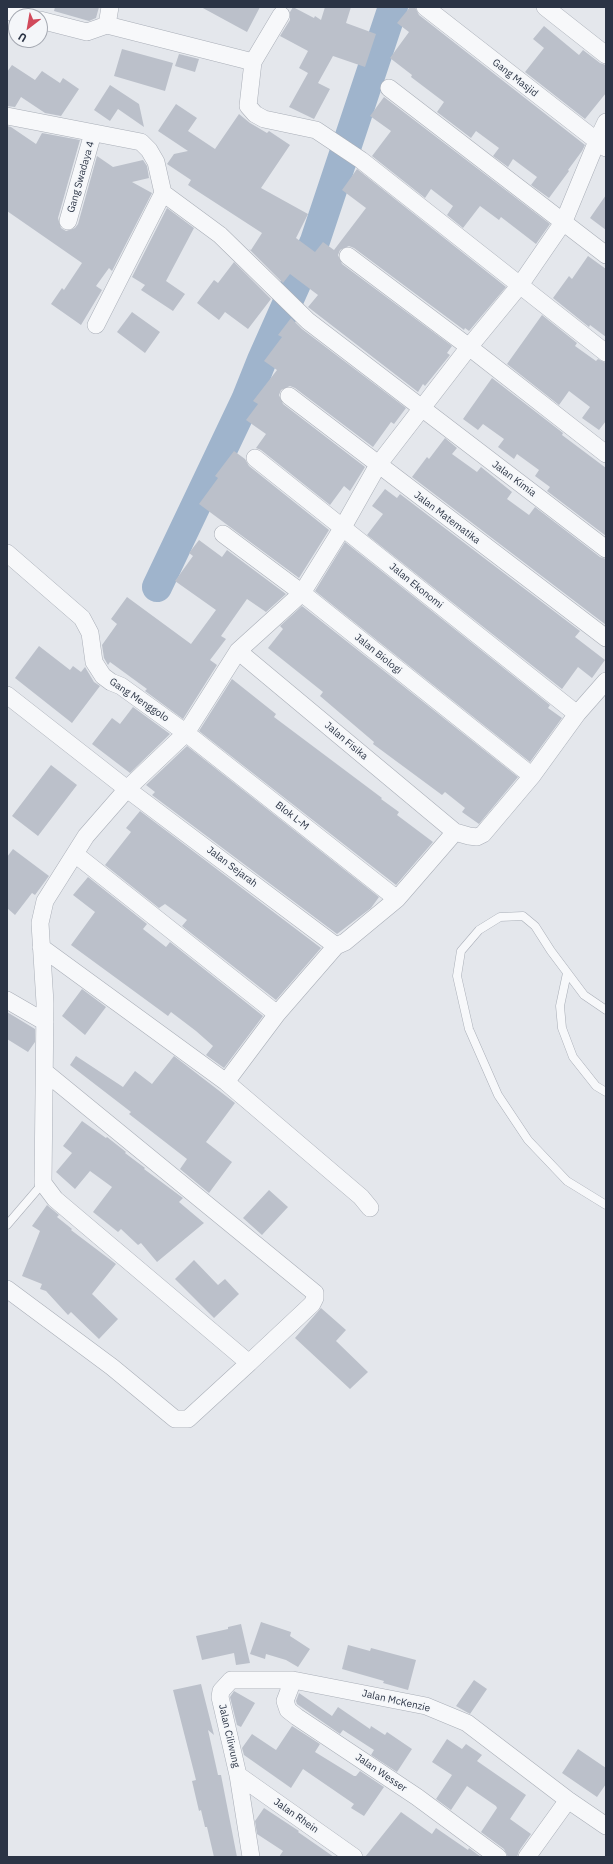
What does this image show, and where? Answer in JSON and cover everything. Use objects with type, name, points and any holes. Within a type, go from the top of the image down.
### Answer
[{"type":"street","points":[[107,25],[110,7]]},
{"type":"street","name":"Gang Masjid","points":[[425,7],[601,144]]},
{"type":"street","points":[[546,7],[606,55]]},
{"type":"street","points":[[282,15],[253,62],[248,106],[255,114],[264,119],[316,130],[361,160],[606,353]]},
{"type":"street","points":[[48,22],[87,32],[107,25],[253,62]]},
{"type":"street","points":[[390,88],[564,221],[606,255]]},
{"type":"street","points":[[7,116],[141,142],[150,150],[156,162],[163,193],[96,325]]},
{"type":"street","points":[[249,1363],[55,1199],[43,1182],[45,1022],[40,923],[45,901],[86,836],[127,789],[186,733],[238,651],[302,593],[378,465],[469,347],[520,285],[564,221],[601,144],[606,122]]},
{"type":"street","name":"Gang Swadaya 4","points":[[68,221],[93,133]]},
{"type":"street","name":"Jalan Kimia","points":[[163,193],[220,235],[308,321],[606,549]]},
{"type":"street","points":[[348,256],[469,347],[606,454]]},
{"type":"street","name":"Jalan Matematika","points":[[289,396],[606,638]]},
{"type":"street","name":"Jalan Ekonomi","points":[[256,458],[577,714]]},
{"type":"street","name":"Jalan Biologi","points":[[222,534],[302,593],[532,776]]},
{"type":"street","name":"Gang Menggolo","points":[[7,553],[82,618],[90,632],[94,662],[103,676],[111,682],[121,686],[186,733]]},
{"type":"street","name":"Jalan Fisika","points":[[238,651],[455,832]]},
{"type":"street","points":[[226,1082],[277,1014],[336,946],[345,942],[397,899],[455,832],[477,837],[483,834],[532,776],[577,714],[606,681]]},
{"type":"street","name":"Jalan Sejarah","points":[[7,695],[127,789],[336,946]]},
{"type":"street","name":"Blok L-M","points":[[186,733],[397,899]]},
{"type":"street","points":[[75,854],[277,1014]]},
{"type":"street","points":[[41,947],[226,1082],[361,1197],[370,1208]]},
{"type":"street","points":[[7,1000],[45,1022]]},
{"type":"street","points":[[7,1289],[112,1367],[175,1419],[188,1419],[312,1304],[315,1298],[315,1292],[45,1072]]},
{"type":"street","name":"Jalan Ciliwung","points":[[251,1857],[238,1775],[220,1697],[221,1691],[230,1680],[293,1680]]},
{"type":"street","name":"Jalan McKenzie","points":[[293,1680],[426,1706],[467,1723],[568,1800],[606,1826]]},
{"type":"street","name":"Jalan Wesser","points":[[293,1680],[285,1701],[285,1705],[292,1713],[418,1797],[498,1857]]},
{"type":"street","name":"Jalan Rhein","points":[[238,1775],[354,1857]]},
{"type":"street","points":[[528,1857],[568,1800]]},
{"type":"lane","points":[[606,1010],[584,995],[535,926],[523,916],[500,917],[479,930],[462,951],[458,976],[469,1029],[498,1095],[528,1140],[567,1181],[606,1205]]},
{"type":"lane","points":[[567,973],[560,1006],[562,1028],[573,1057],[596,1086],[606,1092]]},
{"type":"lane","points":[[7,1225],[43,1182]]},
{"type":"building","points":[[55,7],[99,7],[96,18],[89,21],[54,11]]},
{"type":"building","points":[[201,7],[260,7],[247,32]]},
{"type":"building","points":[[293,7],[321,20],[325,7],[351,7],[346,23],[376,34],[365,67],[333,56],[318,83],[330,89],[314,119],[289,107],[308,73],[299,68],[308,51],[280,36],[290,20],[290,12]]},
{"type":"building","points":[[410,7],[415,7],[419,15],[585,145],[568,170],[569,171],[549,198],[531,185],[537,177],[513,159],[508,167],[493,156],[499,148],[476,131],[471,138],[437,112],[444,102],[411,77],[412,75],[390,58],[409,32],[397,23]]},
{"type":"building","points":[[544,26],[579,55],[583,50],[600,63],[606,65],[606,93],[585,119],[525,72],[544,48],[533,39]]},
{"type":"building","points":[[122,49],[173,63],[165,91],[114,76]]},
{"type":"building","points":[[179,54],[199,59],[195,72],[175,66]]},
{"type":"building","points":[[12,65],[35,80],[42,71],[60,83],[63,78],[79,89],[61,116],[45,113],[21,97],[15,107],[7,106],[7,72]]},
{"type":"building","points":[[110,85],[139,104],[144,127],[118,109],[110,121],[94,110]]},
{"type":"building","points":[[384,97],[550,224],[536,244],[501,217],[499,220],[480,206],[463,228],[447,215],[453,206],[431,189],[425,198],[372,156],[391,131],[370,116]]},
{"type":"building","points":[[176,104],[197,118],[188,131],[215,149],[239,114],[250,123],[267,133],[269,131],[290,145],[261,188],[308,214],[296,238],[315,252],[323,242],[334,250],[366,208],[342,190],[357,169],[506,287],[469,331],[465,328],[464,330],[354,248],[349,246],[340,250],[338,255],[342,264],[452,346],[447,353],[450,355],[425,386],[423,384],[418,392],[308,307],[318,295],[290,274],[283,283],[249,249],[251,250],[262,233],[188,185],[191,180],[167,164],[174,154],[188,151],[158,131]]},
{"type":"building","points":[[7,126],[11,127],[36,144],[42,133],[80,140],[58,218],[61,228],[66,231],[75,228],[78,224],[97,156],[113,167],[143,160],[147,166],[149,178],[132,182],[152,193],[112,271],[109,268],[96,286],[102,290],[81,325],[51,304],[62,288],[64,290],[82,263],[7,211]]},
{"type":"building","points":[[606,195],[606,230],[590,218]]},
{"type":"building","points":[[167,208],[194,228],[166,281],[185,294],[173,311],[141,290],[145,285],[132,277]]},
{"type":"building","points":[[588,256],[606,269],[606,337],[590,325],[589,327],[553,298],[569,276],[572,279]]},
{"type":"building","points":[[234,262],[271,299],[248,329],[225,312],[219,320],[197,303],[214,280],[218,283]]},
{"type":"building","points":[[132,312],[160,332],[145,353],[117,332]]},
{"type":"building","points":[[542,315],[577,343],[575,346],[596,361],[598,359],[606,363],[606,421],[599,430],[582,418],[590,407],[569,391],[559,405],[507,364]]},
{"type":"building","points":[[291,318],[302,329],[406,408],[394,424],[391,422],[373,447],[295,388],[290,386],[281,390],[279,395],[283,404],[365,467],[350,491],[344,486],[330,505],[261,450],[256,448],[266,434],[246,420],[258,404],[253,401],[277,370],[264,361],[282,337],[278,335]]},
{"type":"building","points":[[492,378],[563,433],[562,435],[606,468],[606,536],[547,491],[550,487],[535,476],[539,470],[517,454],[514,459],[498,447],[504,439],[483,424],[478,430],[463,419]]},
{"type":"building","points":[[445,438],[457,448],[452,454],[477,472],[481,467],[512,492],[507,499],[529,515],[535,507],[600,557],[606,559],[606,625],[412,477],[427,457],[429,459]]},
{"type":"building","points":[[234,451],[245,459],[249,466],[329,530],[299,578],[199,504],[218,478],[215,476]]},
{"type":"building","points":[[385,489],[397,498],[400,494],[580,631],[575,637],[605,660],[592,678],[578,667],[562,689],[367,535],[383,514],[372,506]]},
{"type":"building","points":[[199,540],[222,557],[227,550],[286,594],[266,612],[247,599],[221,636],[226,639],[210,660],[217,665],[183,719],[145,691],[147,689],[110,662],[108,665],[104,658],[102,645],[117,624],[111,619],[127,597],[191,644],[216,610],[175,581],[193,556],[189,553]]},
{"type":"building","points":[[345,542],[550,705],[548,708],[562,718],[530,762],[315,591]]},
{"type":"building","points":[[302,606],[518,777],[479,824],[462,812],[465,808],[445,792],[442,795],[373,744],[374,742],[320,696],[323,692],[268,648],[283,629],[280,626]]},
{"type":"building","points":[[39,646],[70,670],[73,666],[81,672],[85,667],[94,682],[100,686],[72,723],[15,678]]},
{"type":"building","points":[[232,679],[276,714],[274,717],[382,798],[381,799],[399,812],[397,815],[433,842],[396,885],[199,731]]},
{"type":"building","points":[[133,707],[170,734],[130,773],[92,744],[112,718],[120,724]]},
{"type":"building","points":[[187,746],[379,897],[371,908],[337,934],[152,795],[155,792],[146,785]]},
{"type":"building","points":[[51,765],[77,785],[38,836],[12,816]]},
{"type":"building","points":[[140,811],[321,948],[276,1000],[182,926],[187,920],[165,904],[159,908],[105,865],[131,832],[126,828]]},
{"type":"building","points":[[13,849],[49,876],[35,895],[32,893],[15,915],[7,908],[7,857]]},
{"type":"building","points":[[88,877],[147,924],[143,929],[166,947],[170,942],[263,1016],[224,1068],[206,1055],[213,1046],[196,1031],[171,1012],[168,1016],[71,945],[95,912],[73,895]]},
{"type":"building","points":[[82,989],[106,1007],[85,1035],[62,1016]]},
{"type":"building","points":[[7,1012],[35,1029],[35,1042],[28,1052],[7,1039]]},
{"type":"building","points":[[76,1056],[123,1087],[135,1071],[152,1084],[174,1056],[235,1103],[206,1142],[232,1162],[209,1193],[180,1169],[187,1159],[129,1114],[131,1112],[70,1065]]},
{"type":"building","points":[[82,1121],[106,1138],[107,1137],[145,1168],[144,1169],[183,1198],[179,1202],[204,1223],[157,1262],[141,1243],[138,1245],[121,1229],[118,1232],[93,1212],[112,1187],[90,1171],[75,1189],[56,1172],[72,1153],[63,1146]]},
{"type":"building","points":[[269,1190],[288,1207],[262,1235],[243,1218]]},
{"type":"building","points":[[47,1205],[59,1215],[57,1217],[72,1229],[71,1230],[116,1264],[92,1294],[118,1319],[99,1339],[71,1312],[68,1315],[46,1291],[40,1289],[42,1284],[22,1276],[40,1231],[32,1226]]},
{"type":"building","points":[[194,1260],[218,1285],[225,1279],[239,1294],[214,1318],[175,1279]]},
{"type":"building","points":[[321,1308],[346,1330],[336,1341],[368,1372],[350,1389],[295,1338]]},
{"type":"building","points":[[261,1622],[291,1632],[290,1636],[310,1649],[298,1667],[286,1660],[266,1654],[265,1659],[250,1654]]},
{"type":"building","points":[[241,1624],[250,1663],[236,1665],[234,1653],[202,1660],[196,1636],[228,1629],[228,1627]]},
{"type":"building","points":[[348,1645],[370,1651],[371,1648],[416,1660],[408,1690],[383,1683],[384,1681],[342,1669]]},
{"type":"building","points":[[474,1680],[487,1689],[470,1714],[456,1706]]},
{"type":"building","points":[[201,1684],[214,1735],[208,1730],[218,1775],[221,1775],[237,1857],[214,1857],[207,1827],[205,1827],[201,1810],[199,1811],[192,1781],[196,1780],[173,1690]]},
{"type":"building","points":[[234,1691],[255,1703],[241,1727],[237,1725],[230,1697]]},
{"type":"building","points":[[299,1693],[332,1716],[338,1707],[370,1729],[371,1726],[385,1735],[387,1732],[412,1749],[397,1772],[371,1755],[374,1750],[343,1730],[340,1734],[297,1704],[296,1701]]},
{"type":"building","points":[[292,1726],[320,1744],[315,1752],[354,1776],[356,1776],[360,1771],[384,1787],[364,1816],[351,1808],[354,1804],[303,1769],[291,1788],[244,1755],[242,1748],[252,1734],[276,1750]]},
{"type":"building","points":[[447,1739],[462,1749],[466,1744],[482,1755],[477,1761],[526,1795],[510,1819],[531,1834],[519,1851],[517,1857],[508,1857],[504,1849],[481,1832],[497,1808],[496,1806],[467,1786],[451,1810],[436,1799],[452,1775],[432,1762]]},
{"type":"building","points":[[578,1749],[606,1768],[606,1784],[597,1797],[562,1773]]},
{"type":"building","points":[[264,1808],[299,1831],[298,1832],[334,1857],[279,1857],[283,1851],[257,1834],[255,1821]]},
{"type":"building","points":[[401,1812],[432,1834],[436,1828],[481,1857],[365,1857]]},
{"type":"waterway","points":[[157,587],[246,400],[262,360],[315,241],[393,7]]}]
